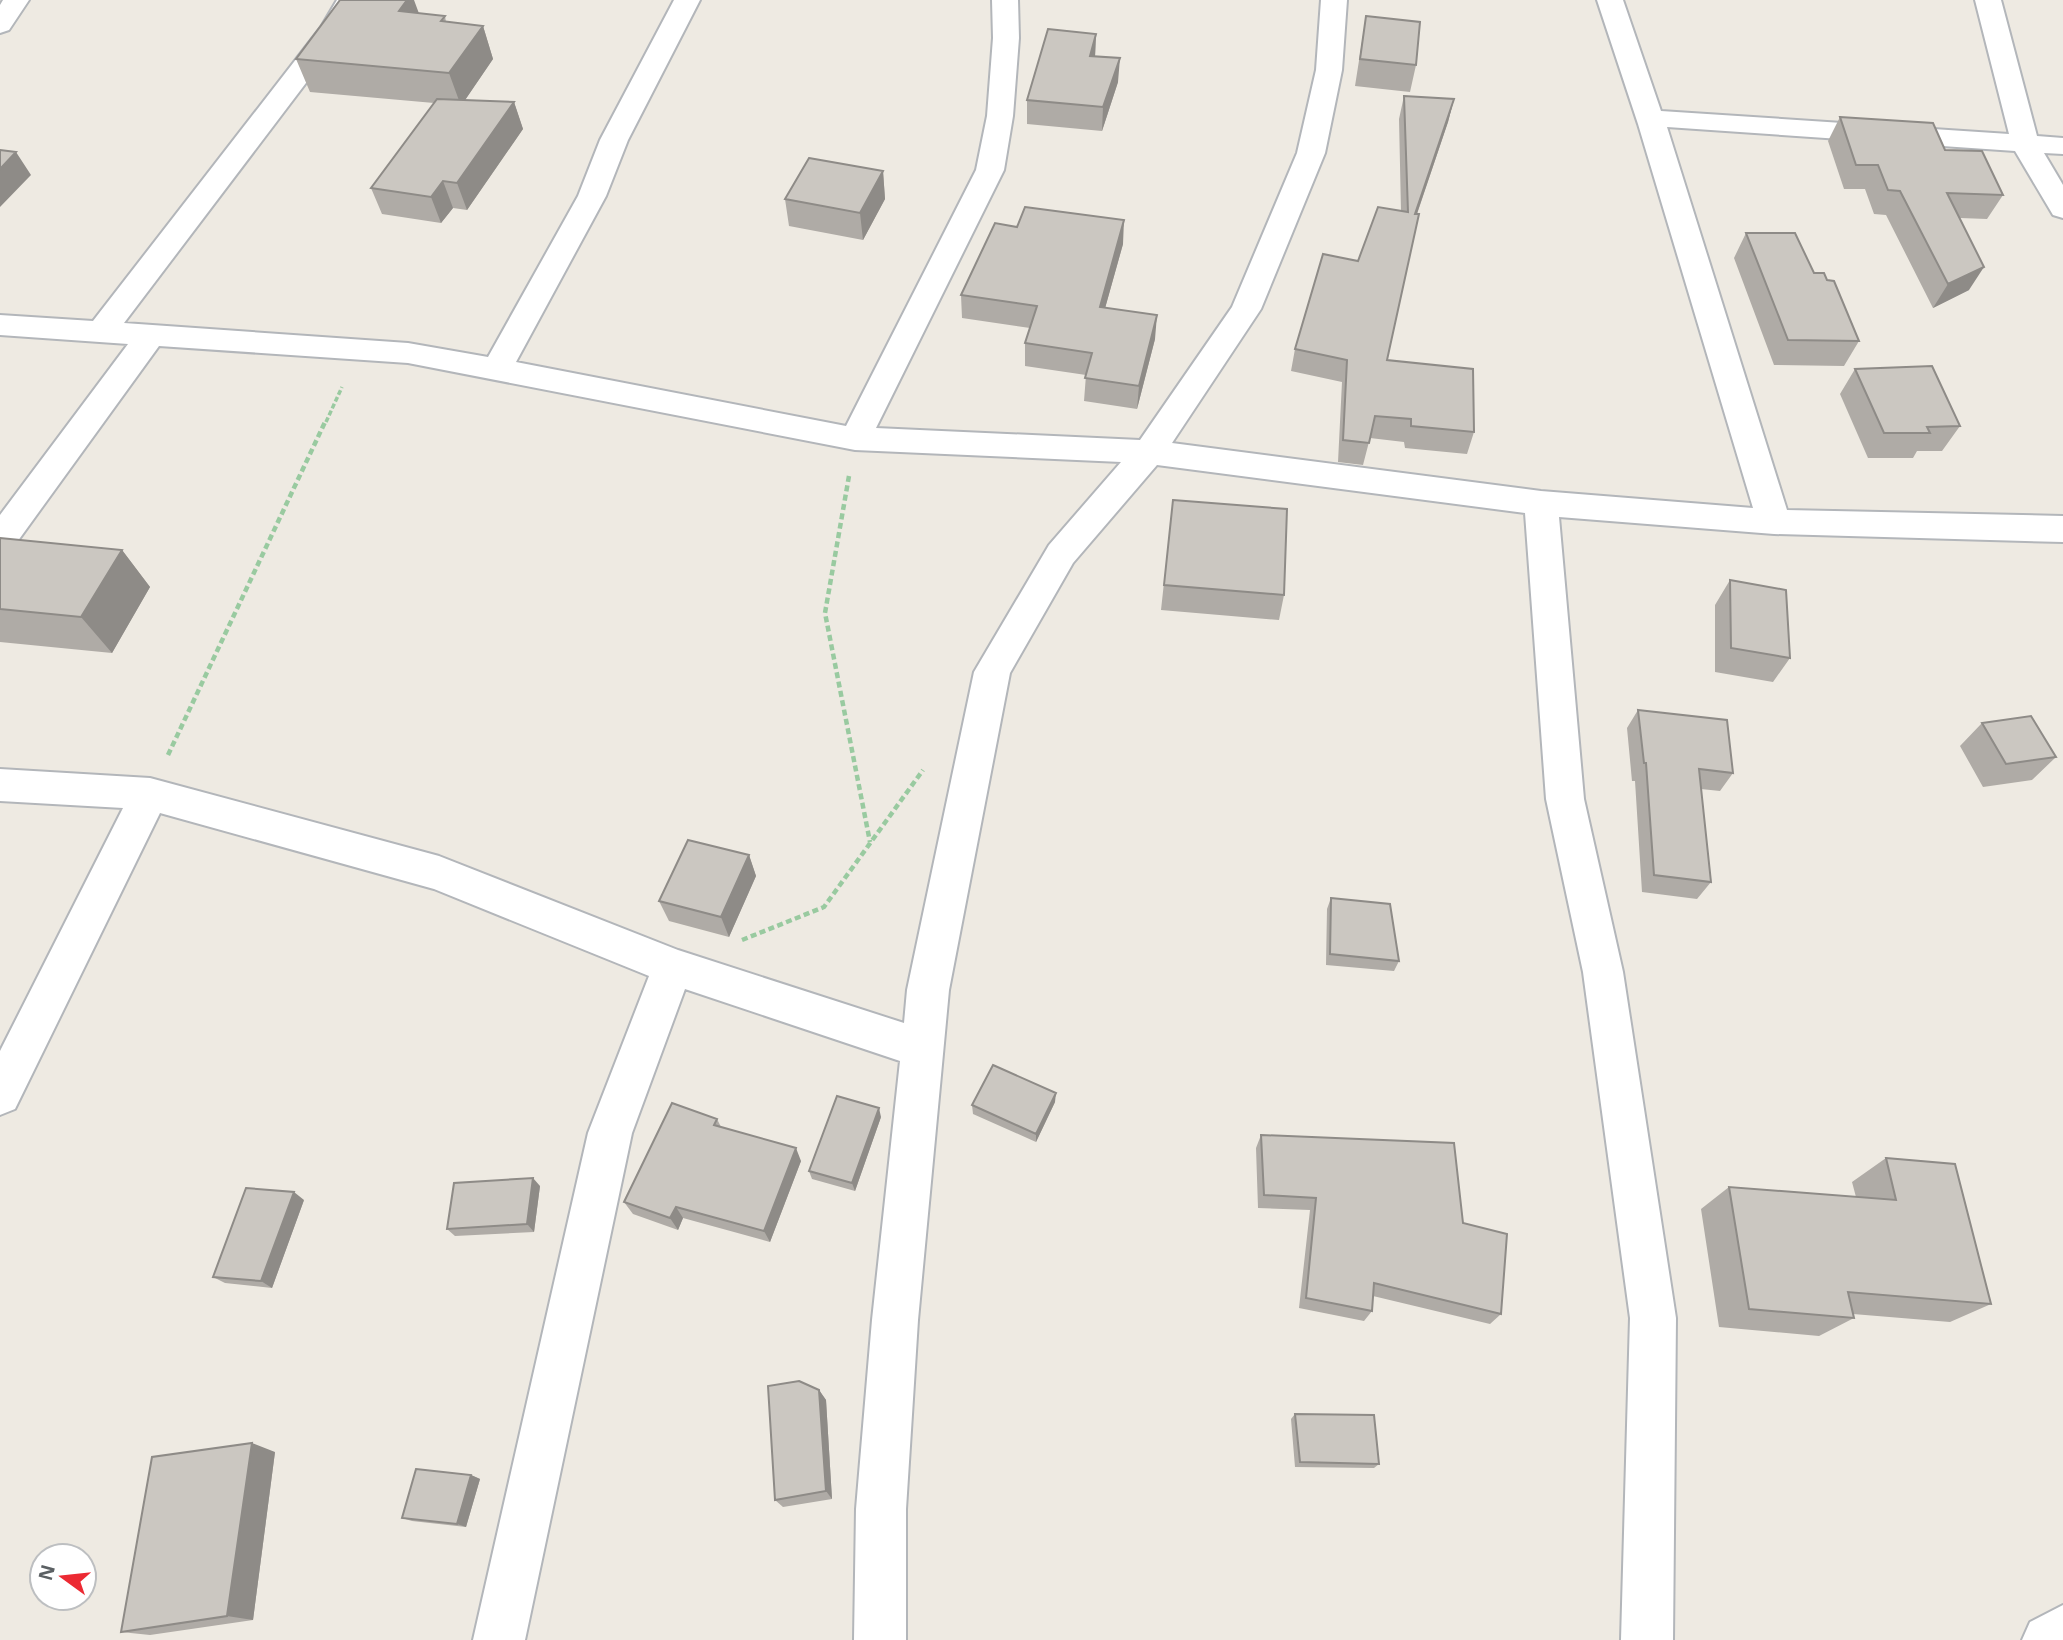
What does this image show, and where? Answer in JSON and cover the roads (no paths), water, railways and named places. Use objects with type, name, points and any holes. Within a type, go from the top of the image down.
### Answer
[{"type":"street","points":[[0,25],[16,0]]},
{"type":"street","points":[[102,332],[232,167],[293,79],[326,38],[350,0]]},
{"type":"street","points":[[497,369],[592,196],[614,140],[687,0]]},
{"type":"street","points":[[855,439],[990,170],[1000,116],[1006,38],[1005,0]]},
{"type":"street","points":[[880,1640],[881,1509],[895,1320],[928,990],[992,672],[1061,554],[1149,452],[1246,309],[1311,153],[1329,70],[1334,0]]},
{"type":"street","points":[[1610,0],[1650,118],[1774,522]]},
{"type":"street","points":[[1988,0],[2025,144],[2063,209]]},
{"type":"street","points":[[1650,118],[2063,146]]},
{"type":"street","points":[[0,325],[408,353],[855,439],[1149,452],[1541,503],[1774,522],[2063,529]]},
{"type":"street","points":[[0,541],[150,335]]},
{"type":"street","points":[[1541,503],[1565,799],[1604,972],[1653,1318],[1647,1640]]},
{"type":"street","points":[[0,785],[150,794],[439,873],[673,967],[922,1049]]},
{"type":"street","points":[[0,1095],[150,794]]},
{"type":"street","points":[[499,1640],[610,1133],[673,967]]},
{"type":"street","points":[[2048,1640],[2063,1632]]}]
